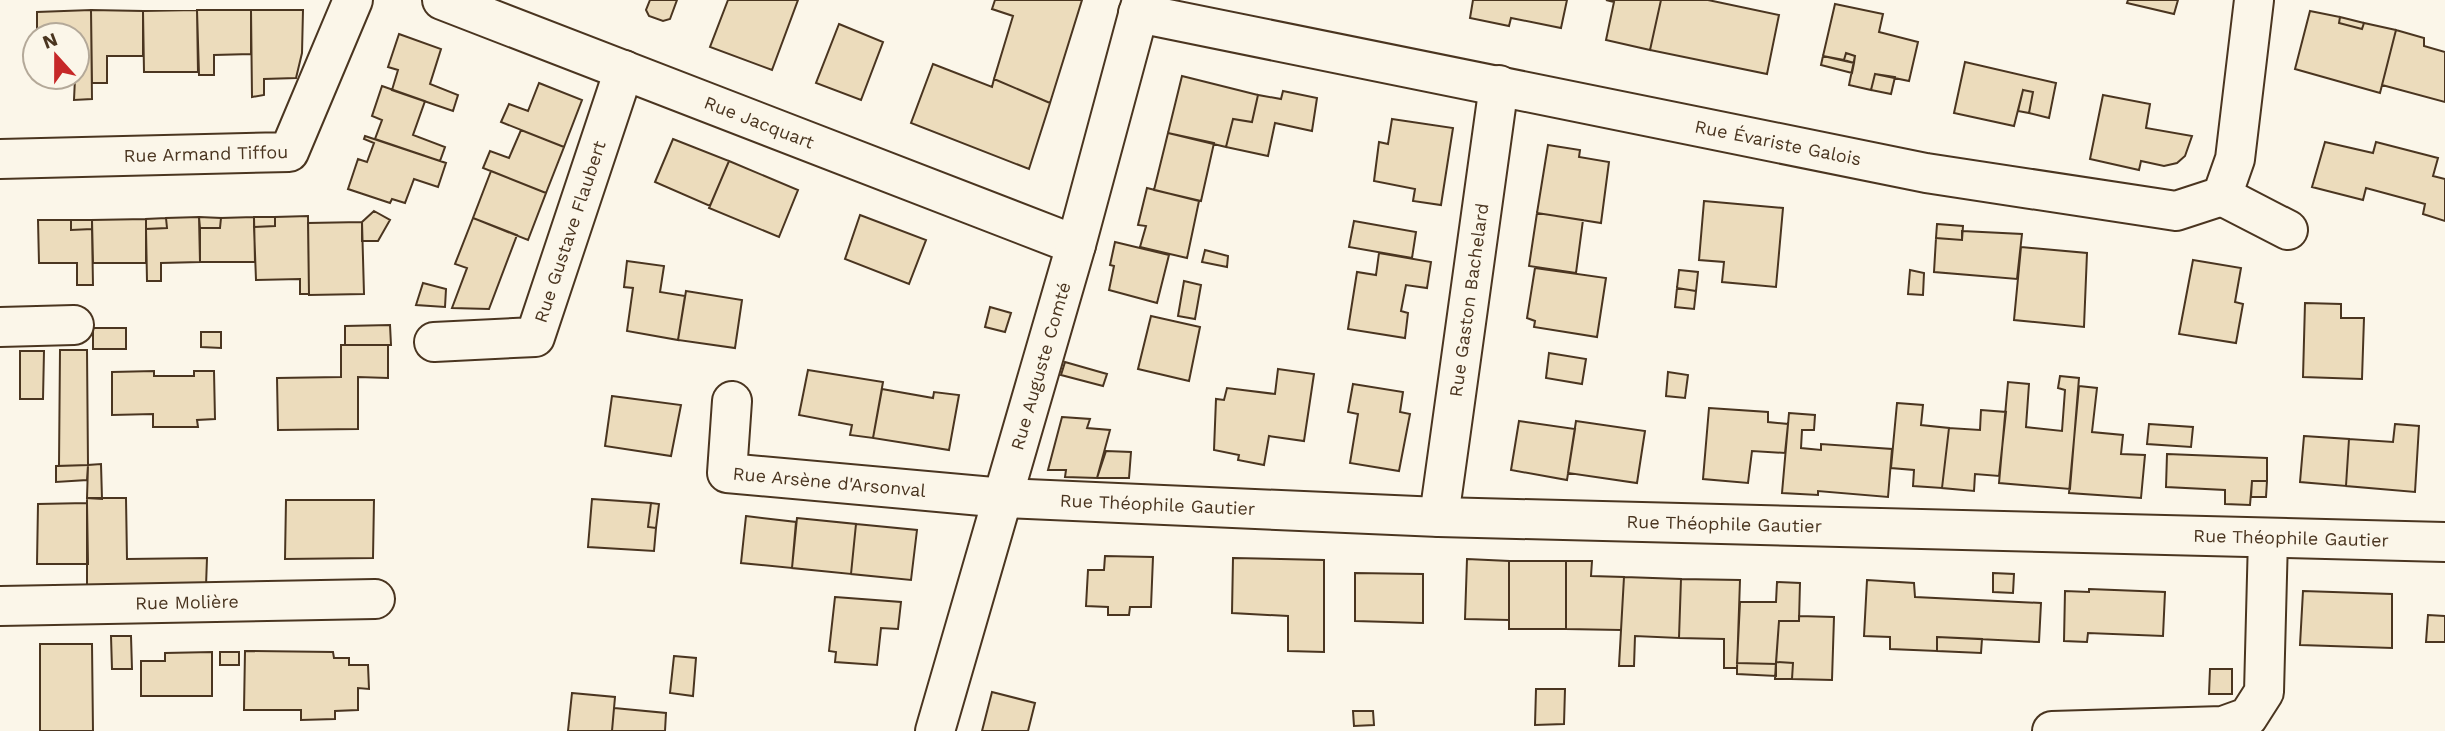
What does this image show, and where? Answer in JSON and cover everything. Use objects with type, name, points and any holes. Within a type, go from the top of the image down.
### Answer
[{"type":"street","name":"Rue Armand Tiffou","points":[[0,159],[289,152],[353,0]]},
{"type":"street","name":"Rue Jacquart","points":[[442,0],[1076,245]]},
{"type":"street","points":[[2254,0],[2235,159],[2222,196],[2288,230]]},
{"type":"street","name":"Rue Évariste Galois","points":[[1140,6],[1499,85],[1926,173],[2176,211],[2222,196]]},
{"type":"street","name":"Rue Auguste Comté","points":[[934,731],[1076,245],[1140,6]]},
{"type":"street","name":"Rue Gustave Flaubert","points":[[434,342],[535,337],[624,70]]},
{"type":"street","name":"Rue Gaston Bachelard","points":[[1439,517],[1499,85]]},
{"type":"street","points":[[0,327],[74,326]]},
{"type":"street","name":"Rue Arsène d'Arsonval","points":[[733,401],[727,472],[1004,498]]},
{"type":"street","name":"Rue Théophile Gautier","points":[[1004,498],[1439,517],[2445,542]]},
{"type":"street","points":[[2052,731],[2223,726],[2248,716],[2264,692],[2268,538]]},
{"type":"street","name":"Rue Molière","points":[[0,606],[375,598]]},
{"type":"building","points":[[650,0],[677,0],[670,19],[663,21],[649,16],[646,10]]},
{"type":"building","points":[[728,0],[798,0],[772,70],[710,47]]},
{"type":"building","points":[[995,0],[1082,0],[1050,103],[994,79],[1013,16],[992,9]]},
{"type":"building","points":[[1473,0],[1567,0],[1561,28],[1511,18],[1509,26],[1470,18]]},
{"type":"building","points":[[1606,0],[1661,0],[1650,50],[1606,40],[1614,2]]},
{"type":"building","points":[[1661,0],[1708,0],[1779,15],[1767,74],[1650,50]]},
{"type":"building","points":[[2128,0],[2178,0],[2174,14],[2127,3]]},
{"type":"building","points":[[1835,4],[1883,14],[1879,32],[1918,42],[1909,81],[1875,74],[1871,90],[1849,85],[1855,56],[1846,53],[1844,60],[1823,56]]},
{"type":"building","points":[[91,10],[92,99],[74,100],[74,91],[91,91],[91,21],[37,21],[37,12]]},
{"type":"building","points":[[91,10],[143,11],[143,56],[107,56],[107,83],[92,83]]},
{"type":"building","points":[[197,10],[198,72],[144,72],[143,11]]},
{"type":"building","points":[[197,10],[251,10],[251,54],[214,55],[214,75],[199,75]]},
{"type":"building","points":[[251,10],[303,10],[302,53],[296,78],[264,79],[264,95],[252,97]]},
{"type":"building","points":[[2310,11],[2340,17],[2339,23],[2362,29],[2364,23],[2396,30],[2380,93],[2295,69]]},
{"type":"building","points":[[2340,17],[2364,23],[2362,29],[2339,23]]},
{"type":"building","points":[[839,24],[883,42],[861,100],[816,83]]},
{"type":"building","points":[[2396,30],[2424,38],[2424,46],[2445,52],[2445,102],[2382,85]]},
{"type":"building","points":[[399,34],[441,49],[430,84],[458,95],[453,111],[392,90],[398,70],[388,67]]},
{"type":"building","points":[[1846,53],[1855,56],[1854,63],[1844,60]]},
{"type":"building","points":[[1823,56],[1854,63],[1852,73],[1821,65]]},
{"type":"building","points":[[1965,62],[2056,83],[2049,118],[2029,113],[2033,92],[2023,90],[2014,126],[1954,113]]},
{"type":"building","points":[[933,64],[992,87],[994,79],[1050,103],[1029,169],[911,123]]},
{"type":"building","points":[[1875,74],[1895,77],[1891,94],[1871,90]]},
{"type":"building","points":[[1182,76],[1258,95],[1252,122],[1233,119],[1226,147],[1168,133]]},
{"type":"building","points":[[539,83],[582,100],[564,147],[501,122],[509,104],[528,111]]},
{"type":"building","points":[[382,86],[425,101],[413,135],[445,147],[440,161],[375,139],[382,120],[372,116]]},
{"type":"building","points":[[2023,90],[2033,92],[2029,113],[2018,111]]},
{"type":"building","points":[[1283,91],[1317,98],[1312,131],[1275,123],[1268,156],[1226,147],[1233,119],[1252,122],[1258,95],[1281,99]]},
{"type":"building","points":[[2103,95],[2150,104],[2146,128],[2192,136],[2185,156],[2177,163],[2164,166],[2141,161],[2139,170],[2090,159]]},
{"type":"building","points":[[1392,119],[1453,128],[1441,205],[1413,201],[1415,189],[1374,181],[1379,142],[1388,144]]},
{"type":"building","points":[[521,130],[564,147],[546,193],[483,168],[490,151],[509,158]]},
{"type":"building","points":[[1168,133],[1214,143],[1201,201],[1154,190]]},
{"type":"building","points":[[365,136],[446,163],[438,187],[414,179],[405,203],[392,199],[390,203],[348,189],[358,159],[367,162],[374,143],[364,139]]},
{"type":"building","points":[[673,139],[729,161],[710,206],[655,182]]},
{"type":"building","points":[[2325,142],[2373,153],[2376,142],[2438,158],[2433,176],[2445,179],[2445,221],[2423,214],[2425,204],[2366,188],[2363,200],[2312,187]]},
{"type":"building","points":[[1548,145],[1580,150],[1579,157],[1609,162],[1601,223],[1537,213]]},
{"type":"building","points":[[729,161],[798,190],[779,237],[709,208]]},
{"type":"building","points":[[491,171],[546,193],[528,240],[473,218]]},
{"type":"building","points":[[1147,188],[1199,201],[1187,258],[1140,247],[1146,226],[1138,225]]},
{"type":"building","points":[[1704,201],[1783,208],[1776,287],[1722,282],[1724,262],[1699,260]]},
{"type":"building","points":[[374,211],[390,220],[378,241],[362,241],[362,222]]},
{"type":"building","points":[[1537,213],[1583,220],[1576,273],[1529,266]]},
{"type":"building","points":[[860,215],[926,240],[909,284],[845,259]]},
{"type":"building","points":[[308,216],[309,294],[300,294],[300,279],[256,280],[254,227],[275,226],[275,217]]},
{"type":"building","points":[[199,217],[200,262],[161,263],[161,281],[147,281],[146,229],[167,228],[166,218]]},
{"type":"building","points":[[199,217],[221,218],[220,228],[200,228]]},
{"type":"building","points":[[254,217],[255,262],[200,262],[200,228],[220,228],[221,218]]},
{"type":"building","points":[[254,217],[275,217],[275,226],[254,227]]},
{"type":"building","points":[[166,218],[167,228],[146,229],[146,219]]},
{"type":"building","points":[[473,218],[517,235],[489,309],[452,308],[467,268],[455,264]]},
{"type":"building","points":[[146,219],[146,263],[93,263],[92,220]]},
{"type":"building","points":[[38,220],[71,220],[71,230],[92,229],[93,285],[77,285],[77,263],[39,263]]},
{"type":"building","points":[[71,220],[92,220],[92,229],[71,230]]},
{"type":"building","points":[[1354,221],[1416,232],[1412,258],[1349,247]]},
{"type":"building","points":[[362,222],[364,294],[309,295],[308,223]]},
{"type":"building","points":[[1937,224],[1963,226],[1962,240],[1936,238]]},
{"type":"building","points":[[1962,231],[2022,234],[2017,279],[1934,272],[1936,238],[1962,240]]},
{"type":"building","points":[[1115,242],[1169,255],[1157,303],[1109,290],[1114,266],[1110,265]]},
{"type":"building","points":[[2021,247],[2087,253],[2084,327],[2014,320]]},
{"type":"building","points":[[1205,250],[1228,256],[1227,267],[1202,262]]},
{"type":"building","points":[[1379,253],[1431,262],[1427,288],[1406,285],[1401,311],[1408,313],[1405,338],[1348,329],[1357,272],[1376,275]]},
{"type":"building","points":[[2193,260],[2241,268],[2235,302],[2243,304],[2236,343],[2179,334]]},
{"type":"building","points":[[627,261],[664,266],[660,292],[685,296],[678,340],[627,331],[633,288],[624,287]]},
{"type":"building","points":[[1535,268],[1606,278],[1597,337],[1534,327],[1535,321],[1527,318]]},
{"type":"building","points":[[1679,270],[1698,272],[1696,291],[1677,288]]},
{"type":"building","points":[[1910,270],[1924,273],[1923,295],[1908,294]]},
{"type":"building","points":[[1184,281],[1201,285],[1195,319],[1178,316]]},
{"type":"building","points":[[423,283],[446,289],[445,307],[416,305]]},
{"type":"building","points":[[1677,288],[1696,291],[1694,309],[1675,307]]},
{"type":"building","points":[[686,291],[742,300],[735,348],[678,340]]},
{"type":"building","points":[[2305,303],[2341,304],[2341,318],[2364,318],[2362,379],[2303,377]]},
{"type":"building","points":[[990,307],[1011,313],[1005,332],[985,327]]},
{"type":"building","points":[[1151,316],[1200,327],[1189,381],[1138,369]]},
{"type":"building","points":[[390,325],[391,345],[345,345],[345,326]]},
{"type":"building","points":[[93,328],[126,328],[126,349],[93,349]]},
{"type":"building","points":[[201,332],[221,332],[221,348],[201,347]]},
{"type":"building","points":[[341,345],[388,345],[388,378],[358,377],[358,429],[278,430],[277,378],[341,377]]},
{"type":"building","points":[[60,350],[87,350],[88,465],[59,466]]},
{"type":"building","points":[[20,351],[44,351],[43,399],[20,399]]},
{"type":"building","points":[[1549,353],[1586,359],[1582,384],[1546,378]]},
{"type":"building","points":[[1065,362],[1107,374],[1103,386],[1061,375]]},
{"type":"building","points":[[1278,369],[1314,374],[1304,441],[1269,436],[1264,465],[1238,460],[1239,455],[1214,450],[1216,399],[1224,400],[1227,388],[1275,394]]},
{"type":"building","points":[[808,370],[883,382],[873,438],[850,435],[852,425],[799,415]]},
{"type":"building","points":[[154,371],[154,376],[194,376],[194,371],[214,371],[215,419],[197,420],[198,427],[153,427],[153,414],[112,415],[112,372]]},
{"type":"building","points":[[1668,372],[1688,375],[1685,398],[1666,396]]},
{"type":"building","points":[[2060,376],[2079,378],[2070,489],[1999,483],[2008,382],[2029,384],[2026,427],[2062,431],[2065,390],[2058,388]]},
{"type":"building","points":[[1353,384],[1403,392],[1400,412],[1410,414],[1399,471],[1350,463],[1358,414],[1348,412]]},
{"type":"building","points":[[2079,386],[2097,388],[2092,432],[2123,435],[2121,454],[2145,455],[2141,498],[2069,493]]},
{"type":"building","points":[[882,389],[933,398],[934,392],[959,395],[949,450],[873,438]]},
{"type":"building","points":[[612,396],[681,405],[671,456],[605,446]]},
{"type":"building","points":[[1897,403],[1923,405],[1921,425],[1949,428],[1942,488],[1913,486],[1914,470],[1891,468]]},
{"type":"building","points":[[1709,408],[1768,412],[1768,422],[1788,424],[1785,453],[1752,451],[1748,483],[1703,479]]},
{"type":"building","points":[[1981,410],[2006,412],[1999,476],[1975,474],[1974,491],[1942,488],[1949,428],[1980,430]]},
{"type":"building","points":[[1789,413],[1815,415],[1814,430],[1802,430],[1801,448],[1821,450],[1821,444],[1892,449],[1888,497],[1818,491],[1818,495],[1782,493]]},
{"type":"building","points":[[1062,417],[1090,419],[1087,428],[1110,430],[1097,478],[1065,477],[1066,470],[1048,470]]},
{"type":"building","points":[[1519,421],[1575,429],[1567,480],[1511,470]]},
{"type":"building","points":[[1576,421],[1645,431],[1637,483],[1568,473]]},
{"type":"building","points":[[2149,424],[2193,427],[2191,447],[2147,444]]},
{"type":"building","points":[[2395,424],[2419,426],[2415,492],[2346,486],[2349,439],[2393,442]]},
{"type":"building","points":[[2304,436],[2349,439],[2346,486],[2300,482]]},
{"type":"building","points":[[1106,451],[1131,452],[1129,478],[1097,478]]},
{"type":"building","points":[[2167,454],[2267,458],[2267,481],[2252,481],[2250,505],[2225,504],[2225,490],[2166,487]]},
{"type":"building","points":[[101,464],[102,499],[87,498],[88,465]]},
{"type":"building","points":[[88,465],[87,480],[56,482],[56,466]]},
{"type":"building","points":[[2252,481],[2267,481],[2266,497],[2251,497]]},
{"type":"building","points":[[87,498],[126,498],[127,559],[207,558],[206,586],[87,587]]},
{"type":"building","points":[[592,499],[651,503],[648,527],[656,528],[654,551],[588,547]]},
{"type":"building","points":[[286,500],[374,500],[373,558],[285,559]]},
{"type":"building","points":[[87,503],[88,564],[37,564],[38,504]]},
{"type":"building","points":[[651,503],[659,504],[656,528],[648,527]]},
{"type":"building","points":[[746,516],[796,522],[792,568],[741,563]]},
{"type":"building","points":[[797,518],[856,524],[851,574],[792,568]]},
{"type":"building","points":[[856,524],[917,530],[911,580],[851,574]]},
{"type":"building","points":[[1105,556],[1153,557],[1151,607],[1130,607],[1129,615],[1108,615],[1108,607],[1086,606],[1088,570],[1104,570]]},
{"type":"building","points":[[1233,558],[1324,560],[1324,652],[1288,651],[1288,616],[1232,613]]},
{"type":"building","points":[[1467,559],[1509,561],[1509,620],[1465,619]]},
{"type":"building","points":[[1509,561],[1566,561],[1566,629],[1509,629]]},
{"type":"building","points":[[1566,561],[1592,561],[1591,576],[1624,577],[1621,630],[1566,629]]},
{"type":"building","points":[[1355,573],[1423,574],[1423,623],[1355,621]]},
{"type":"building","points":[[1993,573],[2014,574],[2013,593],[1993,592]]},
{"type":"building","points":[[1624,577],[1681,579],[1679,638],[1635,636],[1634,666],[1619,666]]},
{"type":"building","points":[[1681,579],[1740,580],[1737,668],[1724,668],[1724,639],[1679,638]]},
{"type":"building","points":[[1867,580],[1914,583],[1915,597],[2041,603],[2039,642],[1937,637],[1937,651],[1890,649],[1890,637],[1864,636]]},
{"type":"building","points":[[1777,582],[1800,583],[1799,621],[1779,621],[1776,664],[1737,663],[1740,602],[1776,602]]},
{"type":"building","points":[[2089,589],[2165,592],[2163,636],[2088,633],[2087,642],[2064,641],[2065,591],[2089,592]]},
{"type":"building","points":[[2303,591],[2392,594],[2392,648],[2300,645]]},
{"type":"building","points":[[835,597],[901,602],[898,629],[881,628],[877,665],[835,662],[836,652],[829,651]]},
{"type":"building","points":[[2428,615],[2445,616],[2445,642],[2426,642]]},
{"type":"building","points":[[1799,616],[1834,617],[1832,680],[1792,679],[1793,663],[1776,662],[1779,621],[1799,621]]},
{"type":"building","points":[[111,636],[131,636],[132,669],[112,669]]},
{"type":"building","points":[[1937,637],[1982,639],[1981,653],[1937,651]]},
{"type":"building","points":[[40,644],[92,644],[93,731],[40,731]]},
{"type":"building","points":[[245,651],[333,652],[334,658],[349,658],[349,665],[368,665],[369,689],[358,688],[358,710],[335,711],[335,719],[301,720],[301,710],[244,710]]},
{"type":"building","points":[[212,652],[212,696],[141,696],[141,661],[165,661],[165,653]]},
{"type":"building","points":[[220,652],[239,652],[239,665],[220,665]]},
{"type":"building","points":[[674,656],[696,658],[693,696],[670,693]]},
{"type":"building","points":[[1776,662],[1793,663],[1792,679],[1775,679]]},
{"type":"building","points":[[1737,663],[1776,664],[1776,676],[1737,674]]},
{"type":"building","points":[[2210,669],[2232,669],[2232,694],[2209,694]]},
{"type":"building","points":[[1536,689],[1565,689],[1564,724],[1535,725]]},
{"type":"building","points":[[992,692],[1035,703],[1028,731],[982,731]]},
{"type":"building","points":[[572,693],[615,697],[612,731],[568,731]]},
{"type":"building","points":[[614,708],[666,713],[665,731],[612,731]]},
{"type":"building","points":[[1353,711],[1373,711],[1374,725],[1354,726]]}]
